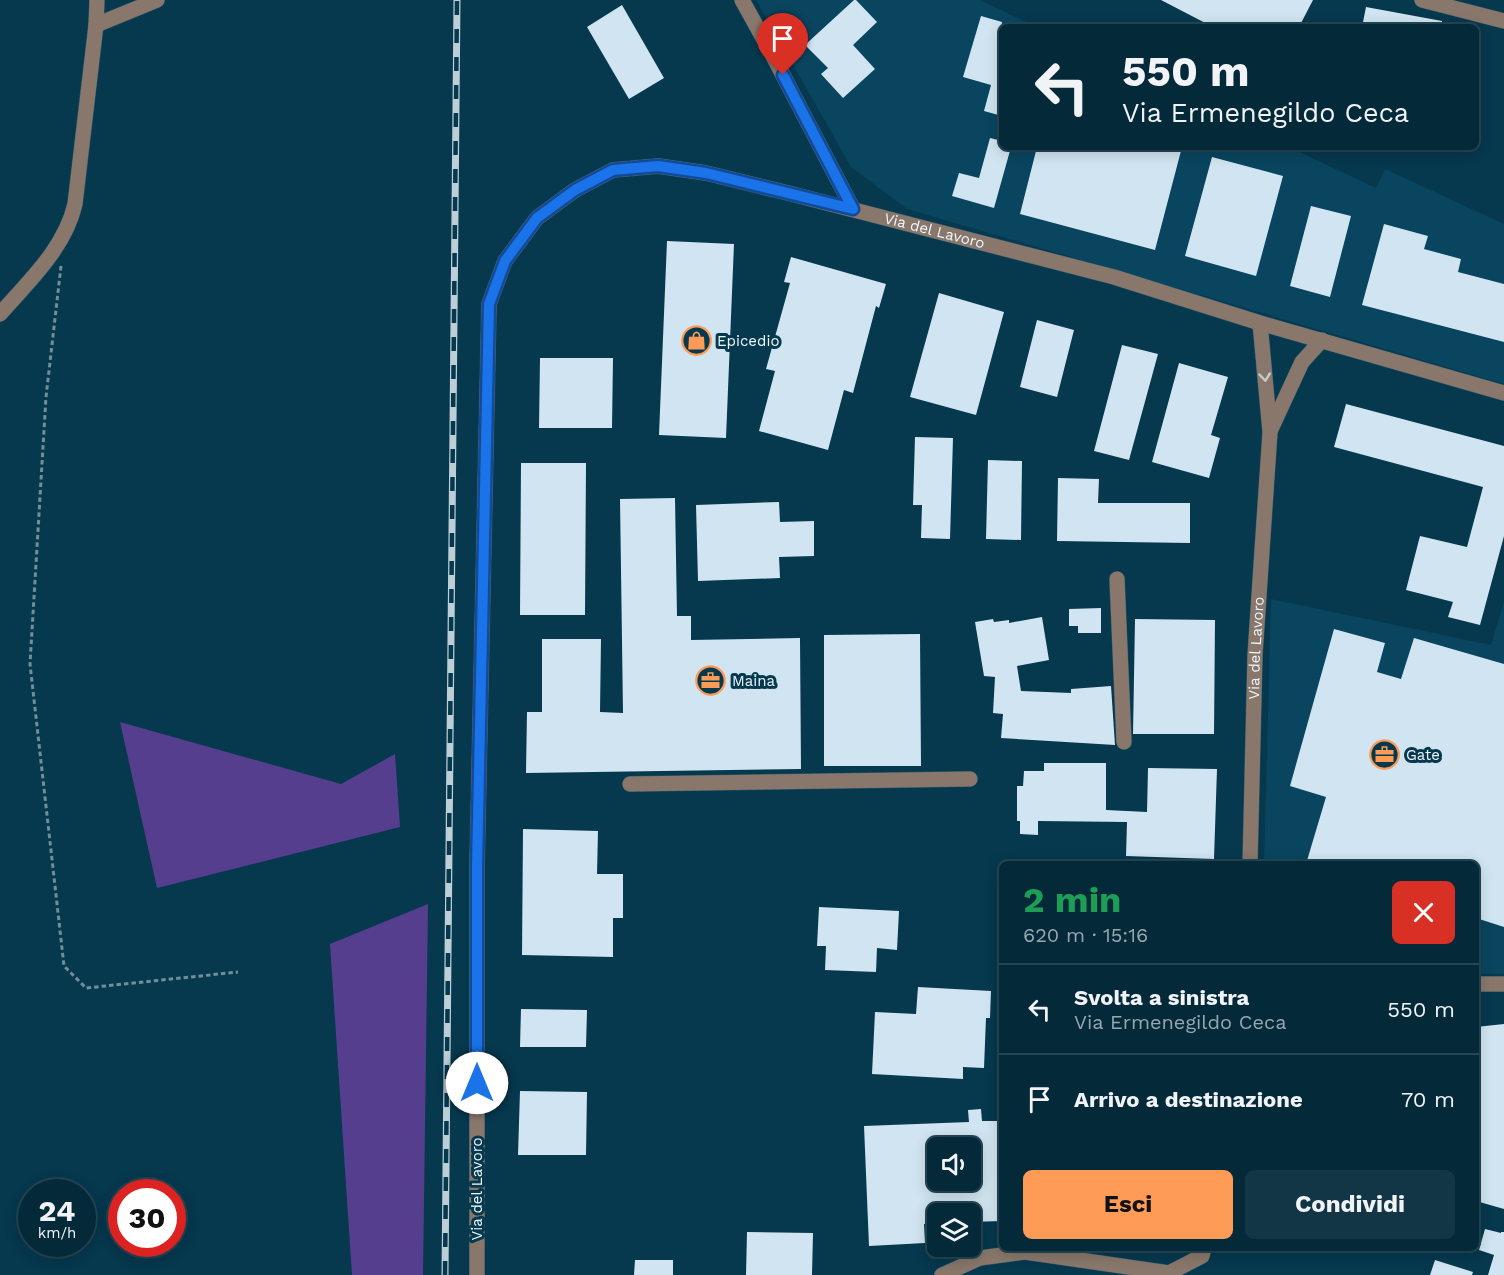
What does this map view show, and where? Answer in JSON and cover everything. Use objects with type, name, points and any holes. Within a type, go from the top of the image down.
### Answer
[{"type":"street","points":[[0,314],[40,267],[72,219],[98,0]]},
{"type":"street","points":[[96,26],[157,0]]},
{"type":"street","points":[[742,0],[853,209]]},
{"type":"street","points":[[1422,0],[1504,21]]},
{"type":"street","name":"Via del Lavoro","points":[[477,1275],[477,867],[489,304],[505,261],[537,218],[575,190],[613,170],[658,166],[706,173],[1114,277],[1260,323],[1504,393]]},
{"type":"street","name":"Via del Lavoro","points":[[1250,861],[1255,655],[1270,432],[1260,323]]},
{"type":"street","name":"Via del Lavoro","points":[[1270,432],[1302,362],[1322,340]]},
{"type":"street","points":[[1117,579],[1124,742]]},
{"type":"street","points":[[630,784],[970,779]]},
{"type":"street","points":[[1479,984],[1504,984]]},
{"type":"street","points":[[942,1275],[980,1258],[1025,1252],[1169,1273],[1202,1257],[1203,1251]]},
{"type":"path","points":[[64,234],[46,397],[30,664],[64,966],[86,988],[238,972]]},
{"type":"shaded area","points":[[756,0],[980,0],[1031,24],[999,24],[999,150],[1295,150],[1376,188],[1385,169],[1504,224],[1504,384],[907,209],[851,167]]},
{"type":"shaded area","name":"Gate","points":[[1271,599],[1491,645],[1504,601],[1504,974],[1479,974],[1479,861],[1264,861]]},
{"type":"shaded area","points":[[120,722],[341,784],[395,754],[400,827],[157,888]]},
{"type":"shaded area","points":[[428,904],[423,1275],[352,1275],[330,944]]},
{"type":"building","points":[[854,0],[877,22],[853,45],[875,69],[843,98],[821,74],[828,68],[805,45]]},
{"type":"building","points":[[1161,0],[1313,0],[1301,24],[1207,24]]},
{"type":"building","points":[[622,5],[664,78],[629,99],[587,27]]},
{"type":"building","points":[[1366,7],[1442,21],[1442,24],[1363,24]]},
{"type":"building","points":[[981,16],[1002,22],[999,24],[999,115],[984,111],[991,85],[963,77]]},
{"type":"building","points":[[990,138],[999,140],[999,150],[1010,150],[994,208],[952,196],[959,173],[979,178]]},
{"type":"building","points":[[1036,150],[1181,150],[1155,250],[1020,214]]},
{"type":"building","points":[[1212,157],[1283,176],[1256,276],[1185,256]]},
{"type":"building","points":[[1311,206],[1351,216],[1330,297],[1290,286]]},
{"type":"building","points":[[1384,224],[1428,236],[1424,249],[1461,259],[1458,272],[1504,284],[1504,342],[1362,305]]},
{"type":"building","name":"Epicedio","points":[[667,241],[734,244],[726,438],[659,435]]},
{"type":"building","points":[[791,257],[886,284],[879,308],[876,306],[853,393],[844,390],[828,450],[759,431],[775,371],[766,369],[790,283],[784,282]]},
{"type":"building","points":[[939,293],[1004,312],[976,415],[910,397]]},
{"type":"building","points":[[1037,320],[1074,330],[1057,397],[1020,387]]},
{"type":"building","points":[[1122,345],[1158,354],[1129,460],[1094,451]]},
{"type":"building","points":[[540,358],[613,358],[612,428],[539,428]]},
{"type":"building","points":[[1179,363],[1228,377],[1211,435],[1220,438],[1209,478],[1152,462]]},
{"type":"building","points":[[1346,404],[1504,446],[1504,536],[1480,625],[1448,617],[1453,602],[1406,590],[1420,536],[1467,547],[1483,487],[1334,447]]},
{"type":"building","points":[[915,437],[953,438],[950,539],[921,538],[922,505],[913,505]]},
{"type":"building","points":[[988,460],[1022,461],[1021,540],[986,539]]},
{"type":"building","points":[[521,463],[586,463],[585,615],[520,615]]},
{"type":"building","points":[[1058,478],[1099,479],[1098,503],[1190,503],[1190,543],[1057,541]]},
{"type":"building","points":[[675,498],[677,616],[691,616],[691,640],[800,638],[801,769],[526,773],[527,712],[542,712],[542,639],[601,639],[600,712],[623,713],[620,499]]},
{"type":"building","points":[[779,502],[780,522],[814,521],[814,556],[779,557],[780,578],[698,581],[696,505]]},
{"type":"building","points":[[1101,608],[1101,633],[1078,633],[1078,626],[1069,626],[1069,609]]},
{"type":"building","points":[[1042,617],[1049,660],[1017,666],[1021,691],[1071,693],[1071,689],[1111,686],[1115,745],[1001,738],[1003,714],[993,713],[995,677],[984,676],[975,622],[993,619],[994,622],[1009,620],[1009,623]]},
{"type":"building","points":[[1135,619],[1215,620],[1214,734],[1133,734]]},
{"type":"building","name":"Gate","points":[[1334,629],[1385,643],[1377,672],[1401,679],[1414,638],[1504,664],[1504,927],[1479,919],[1479,861],[1307,861],[1326,797],[1290,786]]},
{"type":"building","points":[[920,634],[921,766],[824,766],[824,635]]},
{"type":"building","points":[[1044,763],[1106,763],[1106,810],[1147,812],[1148,768],[1217,769],[1214,859],[1126,856],[1127,822],[1038,821],[1038,835],[1020,834],[1020,821],[1017,821],[1017,786],[1023,786],[1024,771],[1044,771]]},
{"type":"building","points":[[523,829],[598,831],[597,874],[623,874],[623,918],[613,918],[613,957],[522,955]]},
{"type":"building","points":[[819,907],[899,911],[897,950],[877,948],[876,972],[825,970],[826,946],[817,946]]},
{"type":"building","points":[[918,987],[991,991],[990,1018],[986,1018],[984,1068],[963,1067],[963,1079],[872,1074],[875,1012],[916,1014]]},
{"type":"building","points":[[521,1009],[587,1010],[586,1047],[520,1047]]},
{"type":"building","points":[[1504,1024],[1504,1209],[1479,1202],[1479,1027]]},
{"type":"building","points":[[520,1091],[587,1092],[586,1155],[518,1155]]},
{"type":"building","points":[[981,1109],[982,1121],[999,1121],[999,1221],[981,1222],[981,1203],[927,1203],[927,1224],[924,1224],[925,1243],[869,1246],[864,1126],[969,1122],[968,1110]]},
{"type":"building","points":[[1485,1229],[1504,1232],[1504,1275],[1488,1275],[1494,1255],[1479,1250]]},
{"type":"building","points":[[747,1232],[813,1233],[812,1275],[746,1275]]},
{"type":"building","points":[[635,1260],[673,1260],[673,1275],[634,1275]]},
{"type":"building","points":[[1435,1260],[1473,1272],[1472,1275],[1430,1275]]},
{"type":"railway","points":[[445,1275],[457,0]]},
{"type":"place","name":"Epicedio","points":[[696,341]]},
{"type":"place","name":"Maina","points":[[711,681]]},
{"type":"place","name":"Gate","points":[[1385,755]]},
{"type":"route","points":[[477,1083],[477,867],[489,304],[505,261],[537,218],[575,190],[613,170],[658,166],[706,173],[853,209],[783,75]]}]
